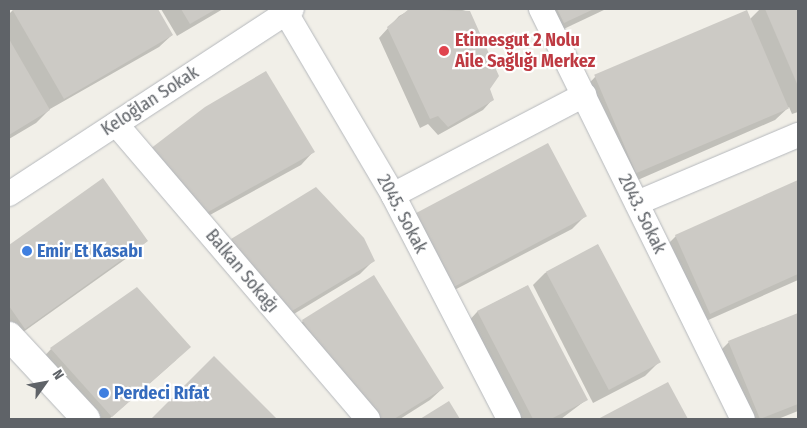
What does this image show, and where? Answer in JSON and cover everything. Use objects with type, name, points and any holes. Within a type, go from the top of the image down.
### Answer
[{"type":"street","name":"2043. Sokak","points":[[541,9],[743,419]]},
{"type":"street","name":"Keloğlan Sokak","points":[[9,194],[289,11]]},
{"type":"street","name":"2045. Sokak","points":[[289,11],[393,195],[509,419]]},
{"type":"street","points":[[393,195],[584,95]]},
{"type":"street","name":"Balkan Sokağı","points":[[116,124],[368,419]]},
{"type":"street","points":[[637,203],[798,135]]},
{"type":"street","points":[[9,336],[86,419]]},
{"type":"building","points":[[12,9],[158,9],[173,35],[64,99]]},
{"type":"building","points":[[181,9],[216,9],[190,24]]},
{"type":"building","name":"Etimesgut 2 Nolu Aile Sağlığı Merkez","points":[[409,9],[470,11],[499,76],[490,89],[494,100],[448,127],[438,116],[430,119],[387,27]]},
{"type":"building","points":[[557,9],[594,9],[564,23]]},
{"type":"building","points":[[765,9],[798,9],[798,86]]},
{"type":"building","points":[[747,10],[789,108],[636,173],[594,75]]},
{"type":"building","points":[[9,39],[50,110],[9,135]]},
{"type":"building","points":[[266,71],[315,152],[201,216],[150,149],[205,107]]},
{"type":"building","points":[[548,143],[587,216],[452,288],[413,215]]},
{"type":"building","points":[[103,178],[148,241],[25,329],[9,306],[9,245]]},
{"type":"building","points":[[798,180],[798,274],[710,314],[675,235]]},
{"type":"building","points":[[316,187],[364,238],[375,261],[287,314],[231,239]]},
{"type":"building","points":[[598,244],[661,362],[609,390],[546,272]]},
{"type":"building","points":[[374,275],[444,388],[394,419],[376,419],[326,357],[302,320]]},
{"type":"building","points":[[528,285],[588,400],[551,419],[533,419],[477,311]]},
{"type":"building","points":[[137,287],[191,347],[112,417],[50,348]]},
{"type":"building","points":[[798,313],[798,404],[760,419],[728,341]]},
{"type":"building","points":[[214,356],[277,419],[151,419]]},
{"type":"building","points":[[668,382],[688,419],[598,419]]},
{"type":"building","points":[[449,401],[460,419],[420,419]]},
{"type":"place","name":"Etimesgut 2 Nolu Aile Sağlığı Merkez","points":[[444,51]]},
{"type":"place","name":"Emir Et Kasabı","points":[[27,251]]},
{"type":"place","name":"Perdeci Rıfat","points":[[104,393]]}]
